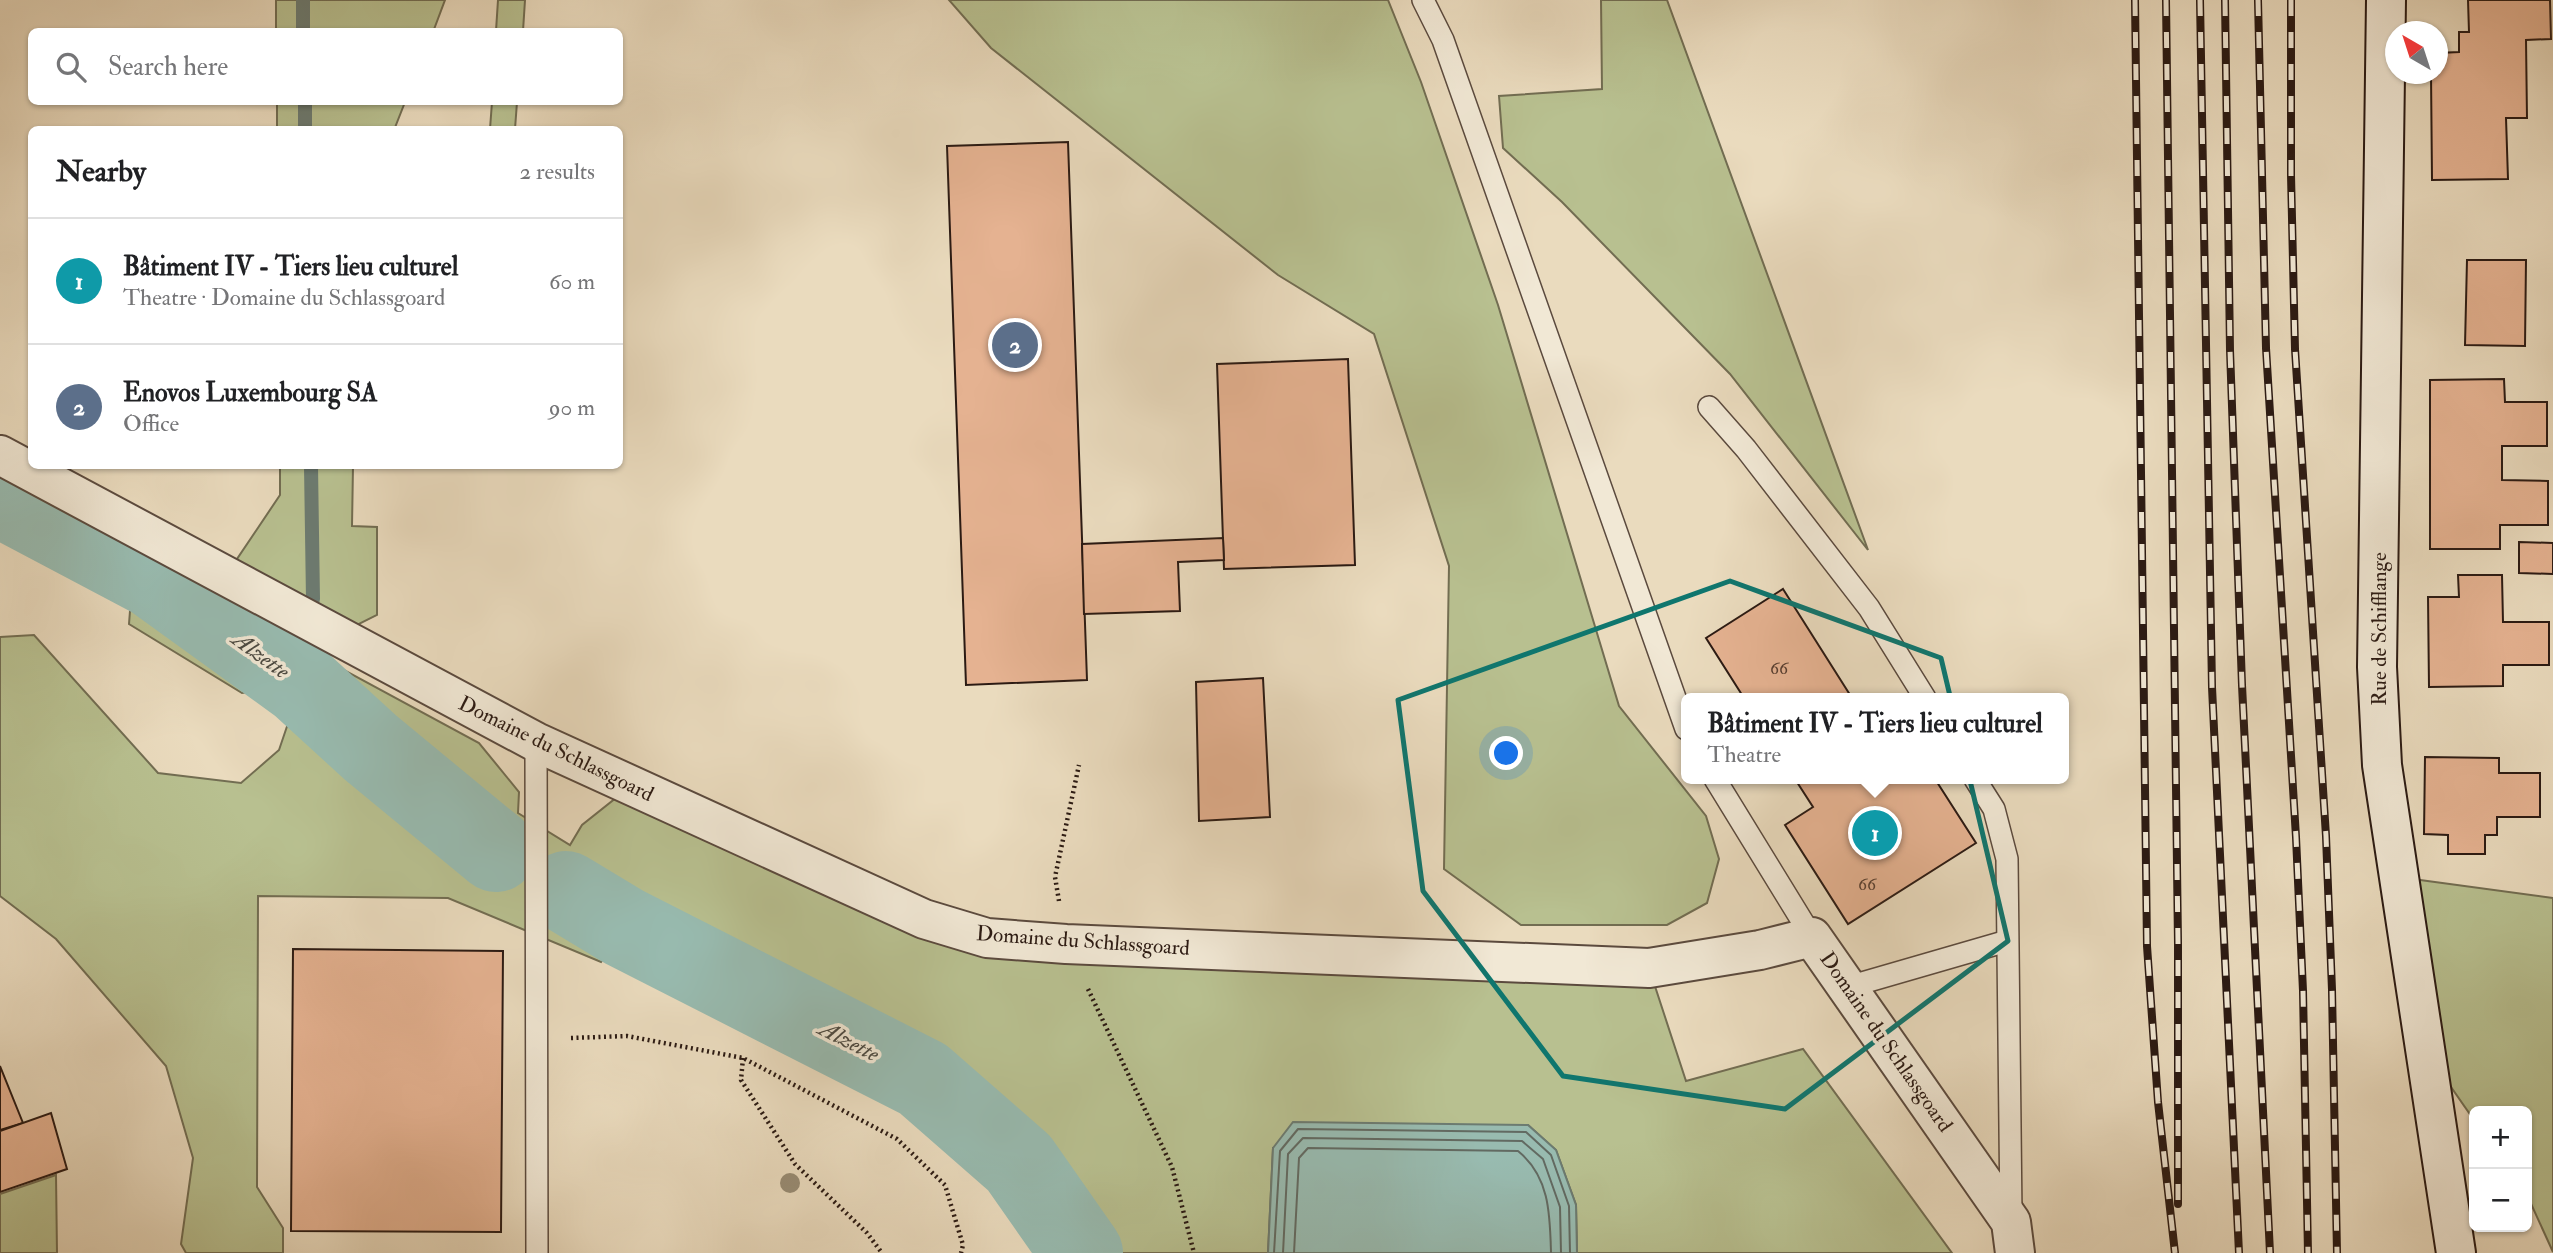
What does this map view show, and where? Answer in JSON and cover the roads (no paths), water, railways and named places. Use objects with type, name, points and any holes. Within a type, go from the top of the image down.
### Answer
[{"type":"street","name":"Rue de Schifflange","points":[[2386,0],[2377,667],[2382,765],[2456,1253]]},
{"type":"street","name":"Domaine du Schlassgoard","points":[[0,455],[536,742],[924,919],[987,938],[1066,944],[1649,968],[1760,950],[1812,937],[1848,986],[2013,1237]]},
{"type":"lane","points":[[1423,0],[1443,40],[1681,715]]},
{"type":"lane","points":[[1709,407],[1869,608],[1922,693]]},
{"type":"lane","points":[[536,742],[537,1253]]},
{"type":"lane","points":[[1718,784],[1812,937]]},
{"type":"lane","points":[[1978,784],[1994,809],[2007,859],[2013,1237]]},
{"type":"lane","points":[[1848,986],[2007,941]]},
{"type":"water","points":[[1293,1122],[1528,1125],[1556,1150],[1576,1205],[1577,1253],[1268,1253],[1273,1148]]},
{"type":"waterway","points":[[303,0],[303,28]]},
{"type":"waterway","points":[[305,105],[305,126]]},
{"type":"waterway","points":[[311,469],[313,599]]},
{"type":"waterway","name":"Alzette","points":[[0,496],[153,577],[301,684],[371,748],[496,851]]},
{"type":"waterway","name":"Alzette","points":[[566,892],[624,927],[923,1079],[1019,1163],[1082,1253]]},
{"type":"railway","points":[[2135,0],[2147,946],[2158,1102],[2175,1253]]},
{"type":"railway","points":[[2166,0],[2178,944],[2178,1204]]},
{"type":"railway","points":[[2200,0],[2212,687],[2239,1253]]},
{"type":"railway","points":[[2225,0],[2230,350],[2242,685],[2270,1253]]},
{"type":"railway","points":[[2258,0],[2266,348],[2296,837],[2303,991],[2308,1253]]},
{"type":"railway","points":[[2291,0],[2295,349],[2326,836],[2337,1253]]},
{"type":"place","name":"Enovos Luxembourg SA","points":[[1015,345]]},
{"type":"place","name":"Bâtiment IV - Tiers lieu culturel","points":[[1875,833]]}]
